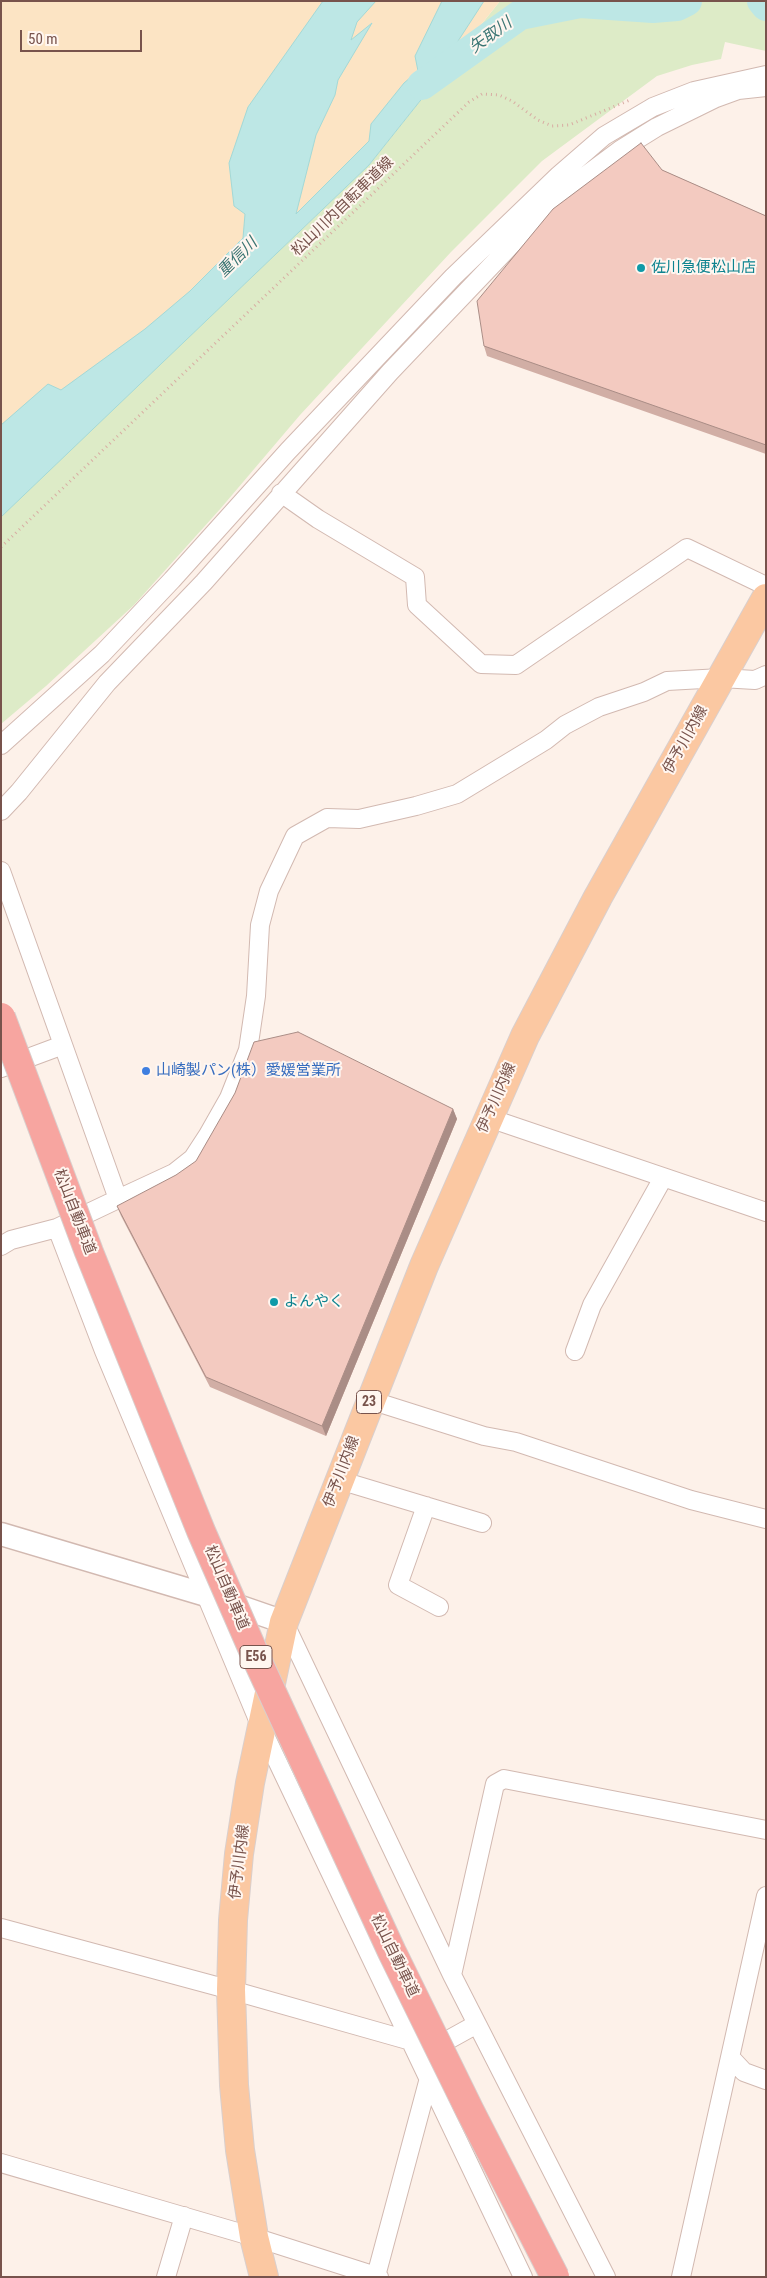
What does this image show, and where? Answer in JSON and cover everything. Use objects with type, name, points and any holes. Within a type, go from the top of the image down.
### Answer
[{"type":"highway","name":"松山自動車道","points":[[1,1017],[89,1252],[201,1531],[259,1664],[392,1952],[474,2120],[555,2277]]},
{"type":"main road","name":"伊予川内線","points":[[264,2277],[254,2237],[238,2132],[234,2085],[231,1990],[233,1920],[250,1783],[284,1622],[370,1400],[446,1213],[525,1036],[598,897],[766,598]]},
{"type":"street","points":[[1,745],[102,654],[172,580],[288,451],[453,277],[582,155],[604,136],[653,107],[694,91],[766,75]]},
{"type":"street","points":[[1,811],[19,792],[107,683],[204,582],[390,372],[532,224],[577,182],[620,150],[657,127],[716,98],[738,90],[766,87]]},
{"type":"street","points":[[281,493],[318,519],[415,577],[417,605],[481,664],[516,665],[687,548],[766,586]]},
{"type":"street","points":[[1,1246],[11,1240],[57,1228],[174,1173],[193,1158],[208,1136],[229,1098],[248,1050],[256,996],[260,925],[266,900],[295,836],[327,818],[359,819],[457,794],[546,740],[564,725],[599,707],[644,692],[667,681],[721,678],[755,680],[766,675]]},
{"type":"street","points":[[1,871],[118,1199]]},
{"type":"street","points":[[1,1068],[63,1045]]},
{"type":"street","points":[[488,1118],[766,1212]]},
{"type":"street","points":[[575,1351],[592,1305],[663,1178]]},
{"type":"street","points":[[57,1228],[104,1351],[261,1727],[523,2277]]},
{"type":"street","points":[[370,1400],[484,1436],[516,1442],[691,1500],[766,1520]]},
{"type":"street","points":[[339,1480],[482,1523]]},
{"type":"street","points":[[426,1506],[398,1585],[439,1607]]},
{"type":"street","points":[[1,1534],[206,1595],[284,1622],[452,1975],[606,2277]]},
{"type":"street","points":[[452,1975],[495,1784],[504,1779],[766,1830]]},
{"type":"street","points":[[681,2277],[766,1896]]},
{"type":"street","points":[[1,1928],[231,1990],[415,2049],[477,2024]]},
{"type":"street","points":[[730,2058],[744,2072],[766,2080]]},
{"type":"street","points":[[1,2163],[184,2216],[378,2276],[429,2078]]},
{"type":"street","points":[[166,2277],[184,2216]]},
{"type":"path","name":"松山川内自転車道線","points":[[1,547],[469,102],[482,94],[499,95],[512,101],[538,120],[552,126],[569,126],[635,98]]},
{"type":"green space","points":[[500,1],[766,1],[766,51],[725,42],[721,59],[692,65],[657,76],[542,161],[451,252],[300,415],[221,508],[134,605],[46,686],[1,724],[1,516],[369,165]]},
{"type":"sand","points":[[1,1],[500,1],[369,165],[1,516]]},
{"type":"water","name":"重信川","points":[[323,1],[376,1],[357,22],[351,40],[372,23],[338,80],[335,95],[316,135],[296,214],[369,141],[371,124],[404,83],[418,71],[415,56],[442,1],[484,1],[428,91],[369,165],[1,517],[1,425],[48,384],[61,390],[145,329],[190,291],[243,238],[245,214],[234,206],[229,163],[248,107]]},
{"type":"building","name":"佐川急便松山店","points":[[641,143],[662,170],[766,216],[766,445],[484,346],[477,301],[553,209]]},
{"type":"building","name":"よんやく","points":[[298,1032],[453,1109],[322,1426],[206,1377],[117,1206],[176,1175],[196,1161],[235,1093],[254,1042]]},
{"type":"waterway","name":"矢取川","points":[[422,85],[520,15],[580,3],[653,8],[677,6],[687,1]]},
{"type":"waterway","name":"矢取川","points":[[762,1],[766,6]]},
{"type":"place","name":"佐川急便松山店","points":[[641,268]]},
{"type":"place","name":"山崎製パン(株）愛媛営業所","points":[[146,1071]]},
{"type":"place","name":"よんやく","points":[[274,1302]]}]
